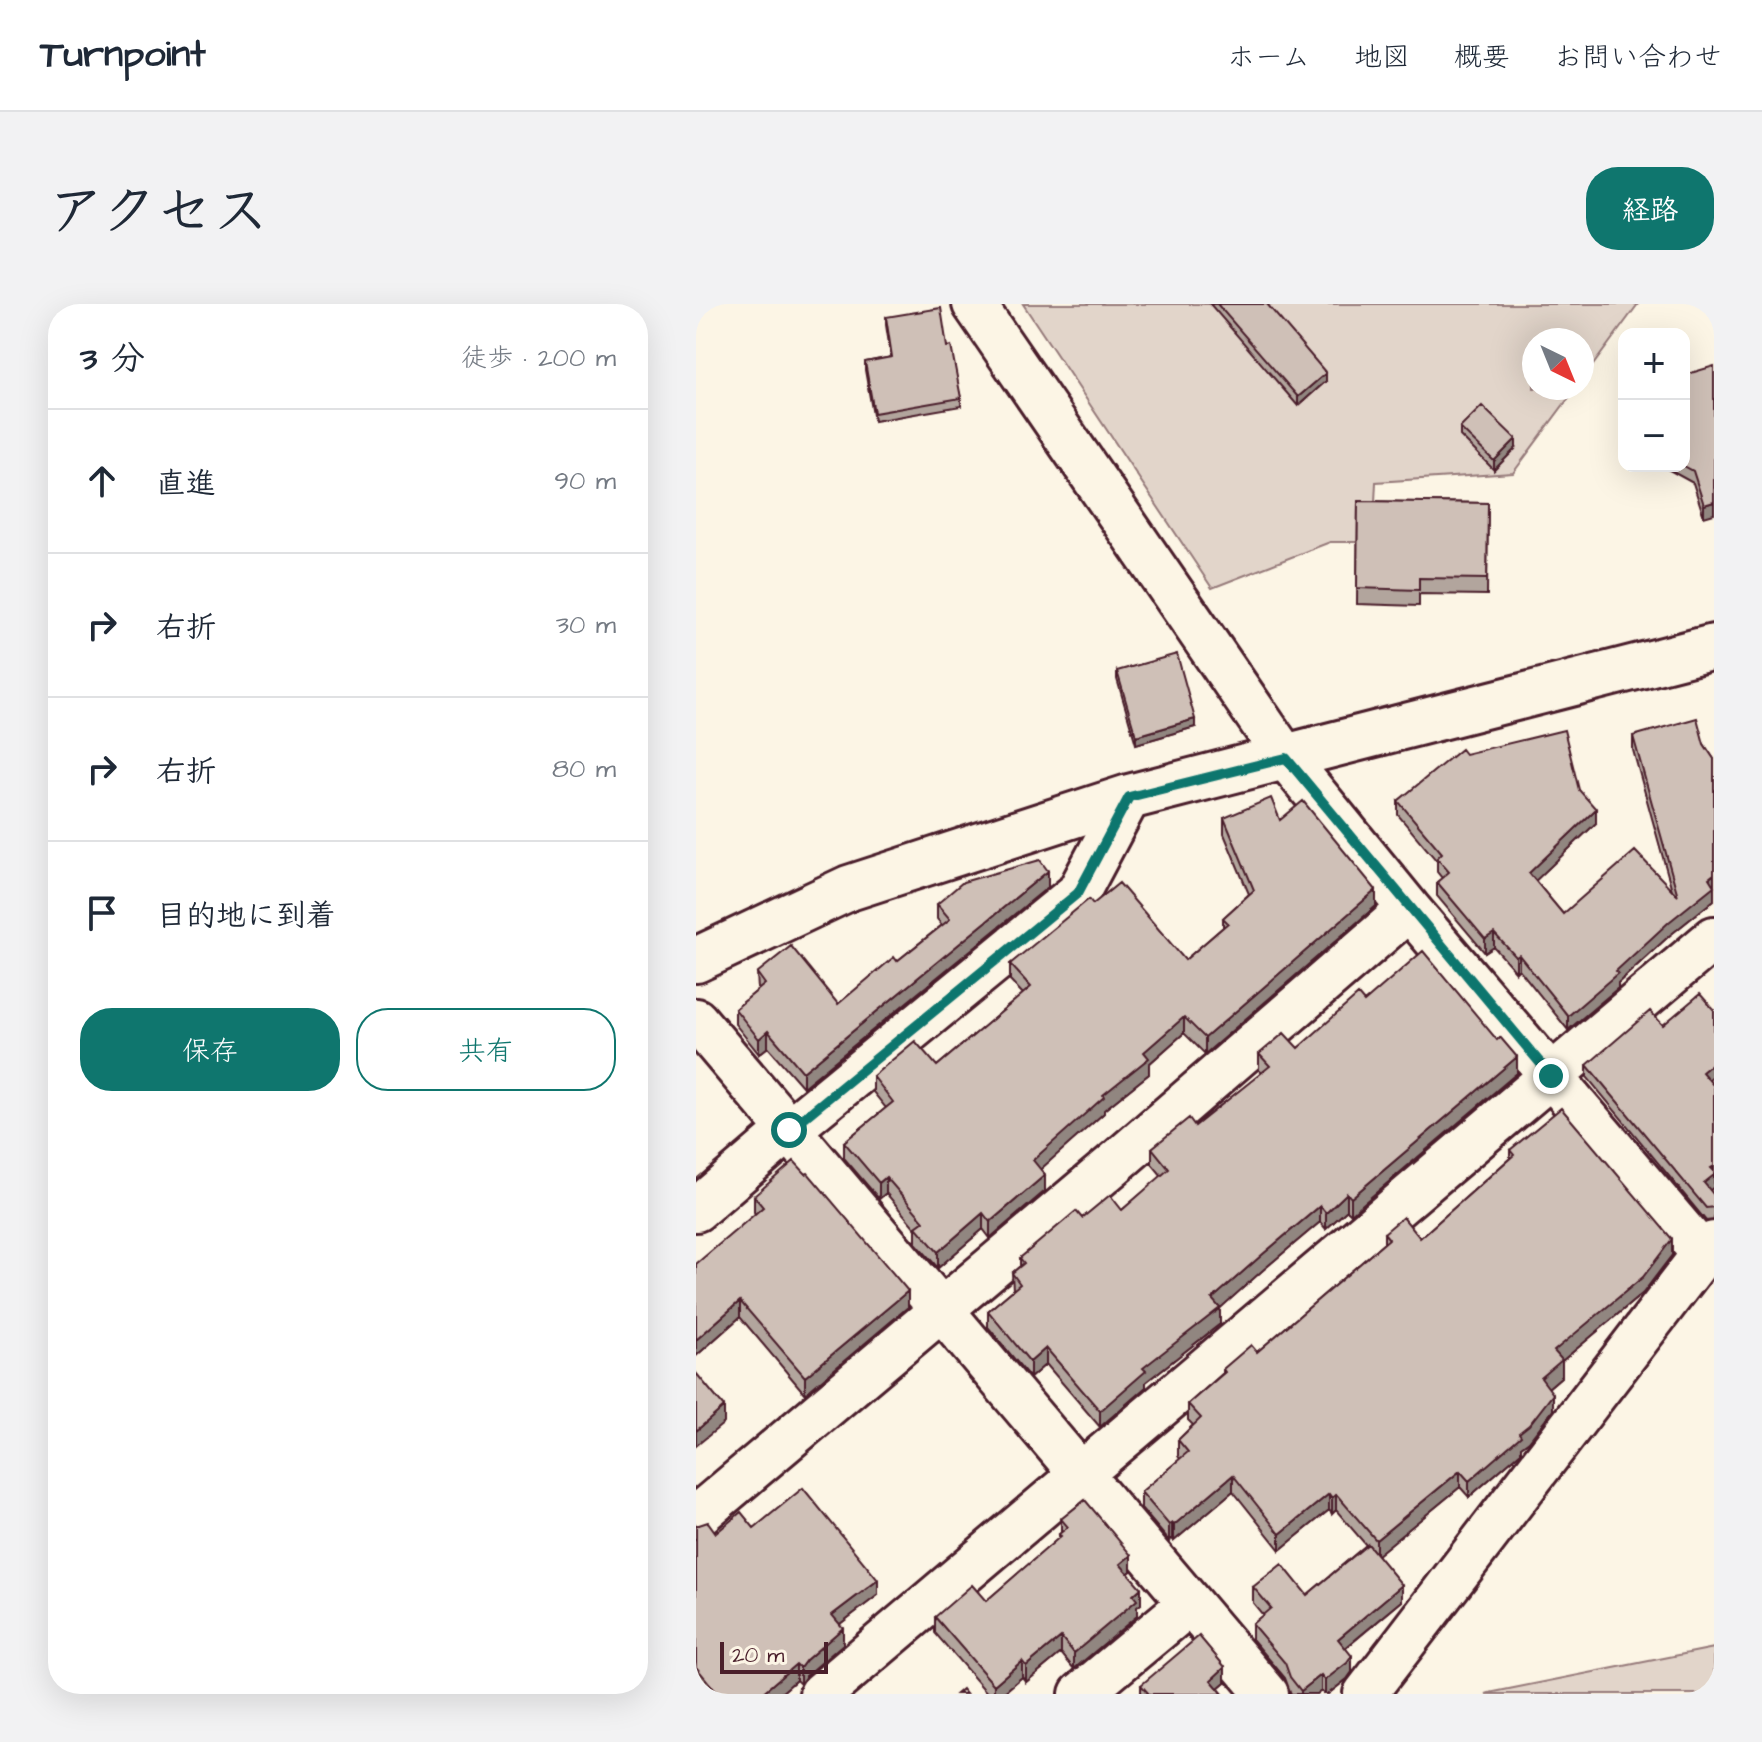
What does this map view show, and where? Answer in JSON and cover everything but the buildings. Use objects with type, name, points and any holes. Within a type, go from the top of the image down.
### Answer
[{"type":"main road","points":[[696,960],[849,888],[1129,797],[1714,647]]},
{"type":"street","points":[[974,304],[1286,758],[1551,1076],[1708,1249],[1365,1694]]},
{"type":"street","points":[[696,1210],[1078,893],[1129,797]]},
{"type":"street","points":[[696,1517],[1409,909]]},
{"type":"street","points":[[821,1694],[1714,938]]},
{"type":"street","points":[[696,1020],[1267,1694]]},
{"type":"street","points":[[1081,1694],[1189,1604]]},
{"type":"shaded area","points":[[1023,304],[1638,304],[1594,364],[1594,328],[1522,328],[1522,400],[1567,400],[1513,473],[1376,482],[1373,542],[1330,542],[1212,588]]},
{"type":"shaded area","points":[[1714,1648],[1714,1694],[1486,1694],[1489,1693]]},
{"type":"route","points":[[789,1130],[1078,893],[1129,797],[1286,758],[1551,1076]]}]
